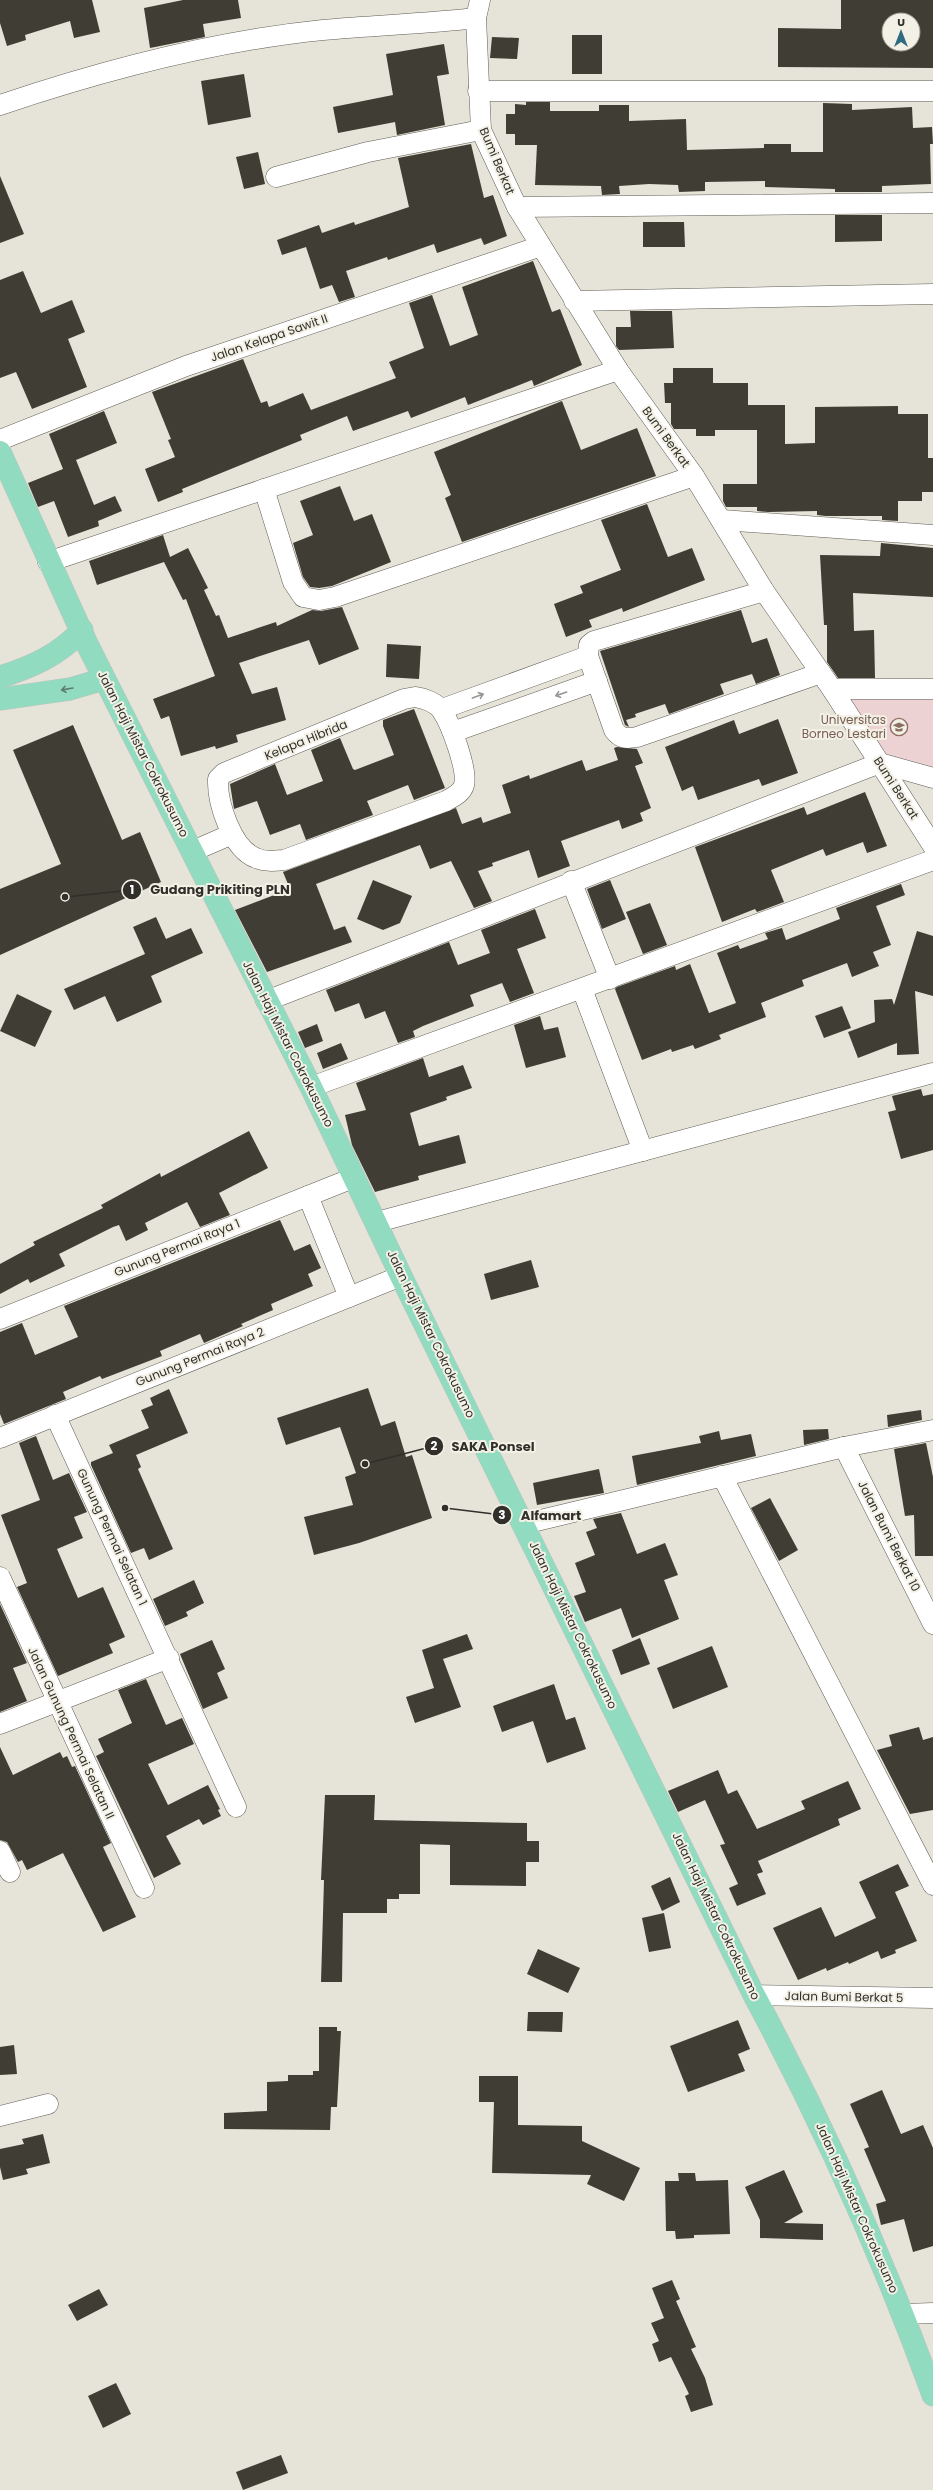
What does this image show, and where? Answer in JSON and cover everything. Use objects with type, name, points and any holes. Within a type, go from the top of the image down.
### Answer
[{"type":"main road","name":"Jalan Haji Mistar Cokrokusumo","points":[[0,452],[48,562],[82,630],[104,679],[193,851],[266,1001],[310,1087],[353,1178],[377,1222],[401,1276],[754,1995],[811,2103],[904,2314],[933,2395]]},
{"type":"main road","points":[[0,677],[26,669],[47,660],[70,643],[82,630]]},
{"type":"main road","points":[[0,699],[70,688],[104,679]]},
{"type":"street","name":"Bumi Berkat","points":[[478,9],[478,91],[481,130],[517,208],[618,370],[694,476],[764,591],[832,690],[933,846]]},
{"type":"street","points":[[0,105],[153,60],[260,38],[323,30],[427,24],[478,9]]},
{"type":"street","points":[[478,91],[933,91]]},
{"type":"street","points":[[276,178],[368,152],[481,130]]},
{"type":"street","points":[[517,208],[933,203]]},
{"type":"street","name":"Jalan Kelapa Sawit II","points":[[0,440],[186,366],[541,246]]},
{"type":"street","points":[[574,301],[933,294]]},
{"type":"street","points":[[48,562],[618,370]]},
{"type":"street","points":[[264,490],[293,582],[304,597],[319,600],[335,597],[694,476]]},
{"type":"street","points":[[722,520],[933,535]]},
{"type":"street","points":[[764,591],[594,641],[589,645],[588,656],[614,730],[619,736],[626,739],[820,673]]},
{"type":"street","points":[[193,851],[232,834],[242,849],[255,858],[267,861],[284,860],[446,801],[458,794],[464,785],[463,769],[453,732],[442,709],[588,656]]},
{"type":"street","points":[[453,732],[597,682]]},
{"type":"street","points":[[832,690],[933,689]]},
{"type":"street","name":"Kelapa Hibrida","points":[[232,834],[217,788],[218,779],[224,773],[404,699],[425,698],[442,709]]},
{"type":"street","points":[[266,1001],[571,881],[880,763],[933,778]]},
{"type":"street","points":[[310,1087],[610,979],[933,860]]},
{"type":"street","points":[[571,881],[610,979]]},
{"type":"street","points":[[582,989],[643,1151]]},
{"type":"street","points":[[377,1222],[933,1074]]},
{"type":"street","name":"Gunung Permai Raya 1","points":[[0,1319],[353,1178]]},
{"type":"street","points":[[308,1196],[349,1297]]},
{"type":"street","name":"Gunung Permai Raya 2","points":[[0,1438],[401,1276]]},
{"type":"street","name":"Gunung Permai Selatan 1","points":[[55,1416],[236,1807]]},
{"type":"street","points":[[524,1524],[844,1447],[933,1430]]},
{"type":"street","name":"Jalan Bumi Berkat 10","points":[[844,1447],[933,1624]]},
{"type":"street","points":[[722,1476],[933,1885]]},
{"type":"street","name":"Jalan Gunung Permai Selatan II","points":[[0,1577],[144,1888]]},
{"type":"street","points":[[0,1724],[168,1658]]},
{"type":"street","points":[[0,1851],[10,1872]]},
{"type":"street","name":"Jalan Bumi Berkat 5","points":[[754,1995],[933,1998]]},
{"type":"street","points":[[0,2116],[48,2104]]},
{"type":"street","points":[[904,2314],[933,2313]]},
{"type":"shaded area","name":"Universitas Borneo Lestari","points":[[846,697],[933,698],[933,771],[885,757]]},
{"type":"building","points":[[0,0],[92,0],[100,32],[74,38],[70,21],[25,35],[26,40],[7,46],[0,23]]},
{"type":"building","points":[[183,0],[238,0],[241,18],[203,24],[205,37],[150,48],[144,8]]},
{"type":"building","points":[[841,0],[933,0],[933,68],[778,67],[778,28],[841,29]]},
{"type":"building","points":[[572,35],[602,35],[602,74],[572,74]]},
{"type":"building","points":[[492,37],[519,38],[517,59],[490,58]]},
{"type":"building","points":[[444,44],[449,74],[437,76],[445,125],[397,135],[395,122],[338,133],[333,107],[393,95],[386,54]]},
{"type":"building","points":[[244,74],[251,117],[208,125],[201,81]]},
{"type":"building","points":[[526,102],[550,102],[550,111],[599,111],[599,105],[629,105],[629,121],[686,119],[687,150],[764,148],[764,144],[791,144],[791,152],[823,152],[823,103],[852,104],[852,110],[912,107],[913,128],[932,127],[933,144],[930,144],[931,184],[882,186],[882,192],[835,192],[835,189],[765,187],[765,181],[705,182],[705,191],[679,192],[678,185],[649,184],[619,186],[620,194],[602,195],[601,186],[535,185],[537,145],[515,145],[515,134],[506,134],[506,114],[515,114],[515,104],[526,105]]},
{"type":"building","points":[[471,144],[484,198],[493,195],[507,236],[484,245],[481,238],[437,253],[434,244],[388,260],[387,257],[346,271],[355,297],[339,302],[332,285],[320,289],[306,247],[282,255],[277,240],[319,225],[322,233],[354,222],[355,225],[409,207],[398,158]]},
{"type":"building","points":[[258,152],[265,184],[244,189],[236,157]]},
{"type":"building","points":[[0,176],[24,234],[0,243]]},
{"type":"building","points":[[835,215],[882,215],[882,241],[835,242]]},
{"type":"building","points":[[643,222],[684,222],[685,247],[643,247]]},
{"type":"building","points":[[533,261],[552,312],[560,309],[582,365],[534,386],[532,380],[468,405],[465,397],[411,418],[408,411],[353,431],[347,416],[300,435],[302,440],[182,489],[183,492],[158,502],[145,469],[175,457],[168,440],[171,439],[152,392],[243,359],[261,403],[267,401],[269,407],[303,393],[311,410],[396,378],[389,362],[424,348],[409,303],[432,295],[450,346],[478,335],[462,287]]},
{"type":"building","points":[[23,271],[41,313],[72,300],[85,332],[68,339],[87,387],[32,409],[16,372],[0,378],[0,280]]},
{"type":"building","points":[[630,311],[672,311],[674,348],[619,350],[616,346],[616,327],[631,327]]},
{"type":"building","points":[[673,368],[713,368],[713,383],[748,383],[748,405],[785,405],[785,444],[815,443],[815,407],[898,406],[898,414],[928,414],[928,458],[933,458],[933,492],[922,492],[922,501],[898,501],[898,521],[882,520],[882,516],[826,516],[817,515],[817,511],[768,512],[757,511],[757,507],[726,507],[723,501],[723,484],[757,484],[757,430],[715,430],[715,436],[696,436],[696,429],[674,429],[671,424],[671,403],[665,403],[664,383],[673,383]]},
{"type":"building","points":[[562,401],[581,450],[637,428],[656,476],[462,542],[445,498],[451,495],[434,452]]},
{"type":"building","points":[[104,411],[117,443],[76,460],[94,505],[115,496],[122,511],[98,521],[99,526],[68,537],[54,501],[38,507],[28,483],[63,469],[49,434]]},
{"type":"building","points":[[340,486],[354,521],[372,514],[391,562],[332,586],[319,588],[310,587],[303,577],[293,543],[313,535],[300,501]]},
{"type":"building","points":[[647,504],[668,557],[692,548],[705,580],[623,612],[622,608],[589,620],[592,627],[566,637],[554,604],[583,593],[580,586],[621,570],[601,520]]},
{"type":"building","points":[[163,535],[170,557],[188,548],[208,588],[204,590],[216,616],[219,615],[228,638],[276,622],[277,626],[312,610],[321,611],[342,607],[359,649],[319,665],[309,640],[239,663],[252,694],[277,687],[286,720],[236,735],[238,742],[216,749],[215,746],[181,756],[169,716],[161,719],[153,699],[215,676],[186,599],[183,600],[164,562],[97,585],[89,561]]},
{"type":"building","points":[[881,543],[933,548],[933,597],[853,593],[854,631],[874,630],[875,678],[838,678],[827,662],[827,625],[824,625],[820,555],[880,556]]},
{"type":"building","points":[[741,610],[752,643],[767,638],[780,675],[756,684],[752,674],[720,684],[724,694],[669,714],[665,704],[635,714],[636,717],[626,720],[629,727],[625,725],[600,651]]},
{"type":"building","points":[[387,644],[421,646],[419,679],[386,677]]},
{"type":"building","points":[[414,709],[445,788],[414,800],[408,785],[367,801],[373,815],[306,840],[300,824],[270,835],[257,801],[234,809],[230,784],[275,764],[287,795],[323,781],[311,750],[340,738],[353,769],[355,770],[394,755],[383,726],[383,720]]},
{"type":"building","points":[[778,719],[798,773],[762,786],[759,779],[698,800],[693,786],[682,791],[665,747],[734,720],[739,734]]},
{"type":"building","points":[[73,725],[122,840],[140,832],[161,882],[0,955],[0,889],[61,864],[13,750]]},
{"type":"building","points":[[614,748],[637,749],[643,763],[635,766],[651,808],[640,813],[643,821],[622,829],[619,820],[561,841],[570,866],[538,878],[529,850],[492,863],[493,866],[478,871],[492,901],[474,908],[451,861],[430,869],[420,845],[316,884],[334,930],[345,926],[352,942],[267,972],[235,910],[290,889],[283,872],[456,808],[462,824],[481,817],[483,823],[511,813],[502,785],[529,775],[530,779],[582,760],[586,771],[618,760]]},
{"type":"building","points":[[865,792],[887,846],[867,853],[863,842],[826,856],[823,849],[771,870],[784,902],[757,912],[755,909],[722,922],[695,847],[804,807],[807,815]]},
{"type":"building","points":[[373,880],[412,896],[400,923],[383,930],[357,919]]},
{"type":"building","points":[[610,880],[626,919],[602,929],[587,889]]},
{"type":"building","points":[[901,884],[905,895],[876,906],[891,945],[873,952],[879,966],[852,977],[847,963],[802,980],[804,986],[761,1003],[766,1017],[719,1035],[721,1039],[695,1049],[693,1045],[672,1052],[671,1049],[642,1060],[615,989],[617,987],[675,966],[676,970],[690,964],[709,1013],[736,1003],[717,953],[738,945],[740,949],[768,939],[765,933],[782,928],[786,940],[840,919],[836,908]]},
{"type":"building","points":[[650,903],[667,945],[643,954],[626,912]]},
{"type":"building","points":[[535,909],[546,938],[517,949],[534,993],[510,1002],[502,983],[470,995],[474,1006],[423,1026],[413,1031],[415,1037],[398,1043],[385,1011],[365,1019],[359,1003],[335,1012],[326,990],[449,942],[458,965],[490,953],[481,930]]},
{"type":"building","points":[[156,917],[166,939],[191,928],[203,953],[151,976],[162,1002],[117,1022],[105,996],[74,1010],[64,989],[145,954],[133,927]]},
{"type":"building","points":[[917,931],[933,936],[933,996],[915,991],[919,1054],[897,1055],[897,1043],[858,1058],[848,1032],[875,1022],[874,1000],[892,999],[894,1005]]},
{"type":"building","points":[[17,994],[52,1011],[35,1047],[0,1031]]},
{"type":"building","points":[[842,1006],[851,1028],[824,1038],[815,1016]]},
{"type":"building","points":[[540,1016],[544,1030],[558,1027],[566,1057],[526,1068],[514,1025]]},
{"type":"building","points":[[317,1024],[323,1041],[305,1048],[298,1032]]},
{"type":"building","points":[[341,1043],[348,1059],[323,1069],[317,1053]]},
{"type":"building","points":[[423,1058],[429,1077],[463,1065],[472,1088],[446,1097],[447,1100],[410,1113],[419,1146],[459,1135],[466,1163],[418,1176],[419,1180],[375,1192],[352,1145],[345,1115],[366,1110],[356,1083]]},
{"type":"building","points":[[921,1089],[923,1096],[933,1094],[933,1150],[901,1159],[888,1112],[896,1110],[892,1096]]},
{"type":"building","points":[[249,1131],[268,1168],[219,1193],[230,1215],[200,1227],[187,1202],[145,1223],[148,1230],[126,1241],[119,1225],[113,1227],[59,1254],[65,1266],[30,1283],[28,1279],[0,1294],[0,1264],[35,1245],[33,1242],[103,1208],[101,1205],[160,1173],[161,1177]]},
{"type":"building","points":[[280,1220],[294,1251],[310,1244],[321,1268],[308,1274],[313,1286],[271,1304],[273,1310],[241,1324],[243,1326],[204,1343],[200,1334],[160,1351],[162,1356],[102,1379],[100,1376],[63,1392],[66,1399],[4,1424],[0,1414],[0,1332],[22,1323],[35,1355],[78,1337],[64,1306]]},
{"type":"building","points":[[531,1260],[539,1287],[491,1300],[484,1274]]},
{"type":"building","points":[[368,1388],[381,1426],[395,1421],[406,1457],[412,1455],[432,1518],[359,1543],[314,1555],[304,1517],[353,1505],[345,1477],[356,1473],[340,1427],[286,1445],[277,1418]]},
{"type":"building","points":[[169,1389],[188,1433],[136,1455],[141,1467],[138,1469],[173,1549],[149,1560],[144,1548],[131,1553],[91,1465],[91,1462],[113,1453],[109,1445],[149,1428],[141,1410],[153,1405],[150,1398]]},
{"type":"building","points":[[921,1410],[922,1420],[888,1427],[887,1415]]},
{"type":"building","points":[[828,1429],[829,1439],[804,1445],[803,1430]]},
{"type":"building","points":[[719,1431],[721,1440],[751,1434],[756,1456],[637,1485],[632,1456],[701,1443],[699,1436]]},
{"type":"building","points":[[36,1436],[53,1480],[69,1473],[87,1512],[74,1517],[83,1538],[57,1549],[78,1598],[103,1587],[125,1637],[109,1644],[113,1653],[58,1676],[17,1587],[27,1583],[1,1515],[40,1500],[19,1443]]},
{"type":"building","points":[[926,1443],[933,1477],[933,1556],[915,1556],[914,1515],[905,1516],[894,1449]]},
{"type":"building","points":[[599,1469],[604,1493],[537,1505],[533,1483]]},
{"type":"building","points":[[770,1498],[798,1550],[779,1561],[751,1508]]},
{"type":"building","points":[[621,1513],[637,1554],[665,1543],[678,1575],[664,1580],[679,1619],[632,1638],[621,1608],[585,1622],[574,1596],[586,1592],[575,1563],[595,1555],[586,1532],[597,1528],[593,1519]]},
{"type":"building","points":[[194,1580],[204,1603],[186,1612],[188,1616],[165,1626],[153,1599]]},
{"type":"building","points":[[0,1604],[27,1663],[13,1668],[27,1701],[0,1712]]},
{"type":"building","points":[[467,1634],[473,1649],[443,1659],[461,1707],[415,1723],[406,1697],[434,1688],[422,1650]]},
{"type":"building","points":[[640,1638],[650,1664],[621,1675],[612,1650]]},
{"type":"building","points":[[212,1640],[225,1669],[217,1673],[228,1698],[203,1709],[180,1654]]},
{"type":"building","points":[[712,1646],[728,1687],[673,1709],[657,1668]]},
{"type":"building","points":[[146,1679],[166,1725],[182,1718],[194,1744],[148,1764],[168,1805],[208,1785],[220,1809],[218,1810],[221,1816],[203,1825],[199,1819],[166,1836],[181,1864],[154,1878],[96,1756],[104,1752],[98,1739],[132,1723],[118,1690]]},
{"type":"building","points":[[554,1684],[566,1720],[575,1717],[586,1749],[547,1763],[533,1721],[502,1732],[493,1706]]},
{"type":"building","points":[[919,1727],[923,1740],[933,1737],[933,1810],[910,1814],[877,1750],[892,1746],[889,1735]]},
{"type":"building","points":[[0,1747],[13,1775],[60,1752],[63,1758],[67,1756],[72,1767],[75,1766],[111,1843],[103,1847],[136,1917],[103,1932],[63,1853],[27,1870],[22,1860],[18,1862],[7,1842],[0,1840]]},
{"type":"building","points":[[718,1770],[728,1794],[737,1790],[757,1829],[805,1809],[801,1801],[848,1781],[861,1809],[838,1819],[840,1825],[758,1861],[763,1872],[757,1874],[766,1894],[737,1906],[729,1888],[738,1884],[720,1845],[725,1844],[705,1800],[678,1812],[668,1791]]},
{"type":"building","points":[[325,1795],[375,1795],[374,1820],[527,1823],[527,1841],[539,1841],[539,1862],[526,1862],[526,1886],[450,1885],[450,1845],[420,1844],[420,1894],[399,1894],[399,1899],[387,1899],[387,1913],[343,1913],[342,1982],[321,1982],[324,1880],[321,1880]]},
{"type":"building","points":[[898,1864],[909,1886],[895,1892],[917,1941],[895,1950],[896,1953],[881,1959],[878,1951],[849,1964],[848,1962],[827,1971],[826,1968],[798,1980],[773,1928],[821,1907],[835,1937],[876,1918],[859,1882]]},
{"type":"building","points":[[670,1877],[680,1902],[662,1911],[651,1886]]},
{"type":"building","points":[[664,1913],[671,1948],[649,1952],[642,1918]]},
{"type":"building","points":[[538,1949],[580,1968],[568,1993],[527,1974]]},
{"type":"building","points":[[528,2012],[563,2012],[562,2032],[527,2031]]},
{"type":"building","points":[[738,2020],[750,2049],[738,2054],[745,2071],[688,2092],[670,2046]]},
{"type":"building","points":[[319,2027],[337,2027],[337,2031],[341,2031],[337,2107],[331,2107],[330,2130],[224,2129],[224,2113],[267,2111],[267,2082],[288,2081],[288,2075],[313,2075],[313,2071],[319,2071]]},
{"type":"building","points":[[14,2045],[17,2074],[0,2075],[0,2047]]},
{"type":"building","points":[[479,2076],[518,2076],[518,2125],[582,2126],[582,2141],[640,2168],[624,2201],[587,2184],[591,2175],[492,2173],[494,2102],[479,2102]]},
{"type":"building","points":[[882,2090],[901,2134],[923,2125],[933,2148],[933,2246],[913,2252],[904,2219],[881,2225],[876,2204],[886,2201],[864,2149],[869,2147],[850,2104]]},
{"type":"building","points":[[43,2134],[50,2163],[26,2169],[28,2174],[3,2180],[0,2167],[0,2149],[24,2144],[22,2139]]},
{"type":"building","points":[[784,2170],[803,2212],[784,2223],[823,2224],[823,2240],[760,2238],[760,2220],[745,2187]]},
{"type":"building","points":[[678,2173],[695,2173],[696,2181],[728,2180],[730,2234],[694,2235],[694,2238],[676,2239],[675,2231],[666,2231],[665,2181],[679,2181]]},
{"type":"building","points":[[672,2280],[680,2299],[676,2301],[696,2347],[691,2349],[705,2378],[713,2405],[691,2412],[685,2396],[689,2394],[671,2357],[659,2362],[652,2344],[659,2341],[651,2323],[664,2318],[652,2288]]},
{"type":"building","points":[[99,2289],[108,2305],[77,2321],[68,2305]]},
{"type":"building","points":[[116,2383],[131,2414],[103,2428],[88,2396]]},
{"type":"building","points":[[281,2455],[288,2473],[243,2490],[236,2472]]},
{"type":"place","name":"Universitas Borneo Lestari","points":[[899,727]]},
{"type":"place","name":"Gudang Prikiting PLN","points":[[65,897]]},
{"type":"place","name":"SAKA Ponsel","points":[[365,1464]]},
{"type":"place","name":"Alfamart","points":[[445,1508]]}]
